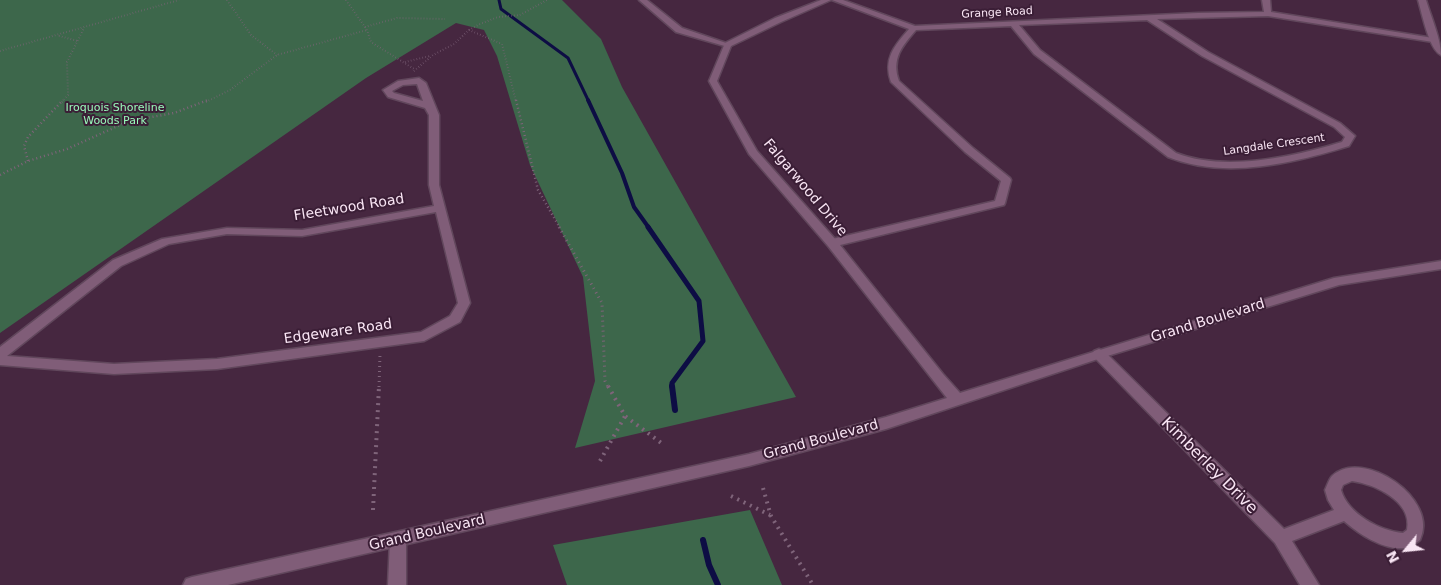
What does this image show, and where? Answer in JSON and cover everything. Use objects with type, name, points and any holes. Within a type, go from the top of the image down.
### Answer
[{"type":"street","points":[[643,0],[680,30],[728,45],[778,20],[827,0]]},
{"type":"street","name":"Grange Road","points":[[836,0],[914,28],[1268,14],[1433,40]]},
{"type":"street","points":[[1266,0],[1268,14]]},
{"type":"street","points":[[1422,0],[1433,40],[1441,53]]},
{"type":"street","name":"Langdale Crescent","points":[[1013,23],[1037,52],[1059,70],[1172,155],[1183,160],[1211,165],[1327,150],[1346,144],[1350,136],[1336,125],[1205,54],[1150,18]]},
{"type":"street","points":[[832,243],[1000,203],[1006,180],[969,150],[895,82],[890,71],[892,55],[914,28]]},
{"type":"street","name":"Falgarwood Drive","points":[[728,45],[713,81],[753,152],[832,243],[957,399]]},
{"type":"street","points":[[412,82],[401,83],[387,90],[391,94],[429,106]]},
{"type":"street","name":"Edgeware Road","points":[[0,360],[114,369],[217,364],[424,336],[455,319],[464,303],[434,185],[434,115],[429,106],[422,83],[412,82]]},
{"type":"street","name":"Fleetwood Road","points":[[0,354],[117,263],[166,241],[227,231],[302,233],[440,208]]},
{"type":"street","name":"Grand Boulevard","points":[[192,585],[749,460],[886,423],[1099,354],[1338,280],[1441,265]]},
{"type":"street","name":"Kimberley Drive","points":[[1099,354],[1281,538],[1310,585]]},
{"type":"street","points":[[1362,474],[1376,478],[1404,493],[1423,514],[1426,524],[1423,533],[1416,539],[1404,541],[1389,539],[1366,528],[1345,513],[1334,492],[1335,483],[1340,477],[1362,474]]},
{"type":"street","points":[[1281,538],[1345,513]]},
{"type":"street","points":[[397,585],[398,540]]},
{"type":"path","points":[[0,51],[179,0]]},
{"type":"path","points":[[227,0],[251,35],[277,55]]},
{"type":"path","points":[[346,0],[366,28],[372,42],[414,69]]},
{"type":"path","points":[[412,82],[414,69],[433,55],[454,44],[469,30],[498,17],[520,15],[547,0]]},
{"type":"path","points":[[0,175],[28,162],[66,149],[129,121],[174,113],[197,106],[230,90],[277,55],[397,18],[445,19]]},
{"type":"path","points":[[28,162],[24,146],[28,137],[54,112],[68,95],[67,62],[85,28]]},
{"type":"path","points":[[469,30],[502,44],[538,190],[602,303],[605,382],[625,416],[664,445]]},
{"type":"path","points":[[57,35],[78,41]]},
{"type":"path","points":[[405,62],[433,55]]},
{"type":"path","points":[[373,510],[381,341]]},
{"type":"path","points":[[600,461],[625,416]]},
{"type":"path","points":[[763,488],[771,516],[813,585]]},
{"type":"path","points":[[731,496],[771,516]]},
{"type":"green space","name":"Iroquois Shoreline Woods Park","points":[[0,0],[562,0],[601,39],[622,87],[796,397],[575,448],[595,381],[583,277],[530,165],[497,56],[484,30],[456,23],[366,78],[0,333]]},
{"type":"green space","points":[[750,510],[782,585],[567,585],[553,545]]},
{"type":"waterway","points":[[499,0],[501,9],[568,58],[589,102]]},
{"type":"waterway","points":[[588,100],[622,173],[634,207],[649,228]]},
{"type":"waterway","points":[[648,227],[699,301],[703,341],[672,383],[672,386]]},
{"type":"waterway","points":[[672,386],[675,410]]},
{"type":"waterway","points":[[703,540],[709,565],[718,585]]}]
